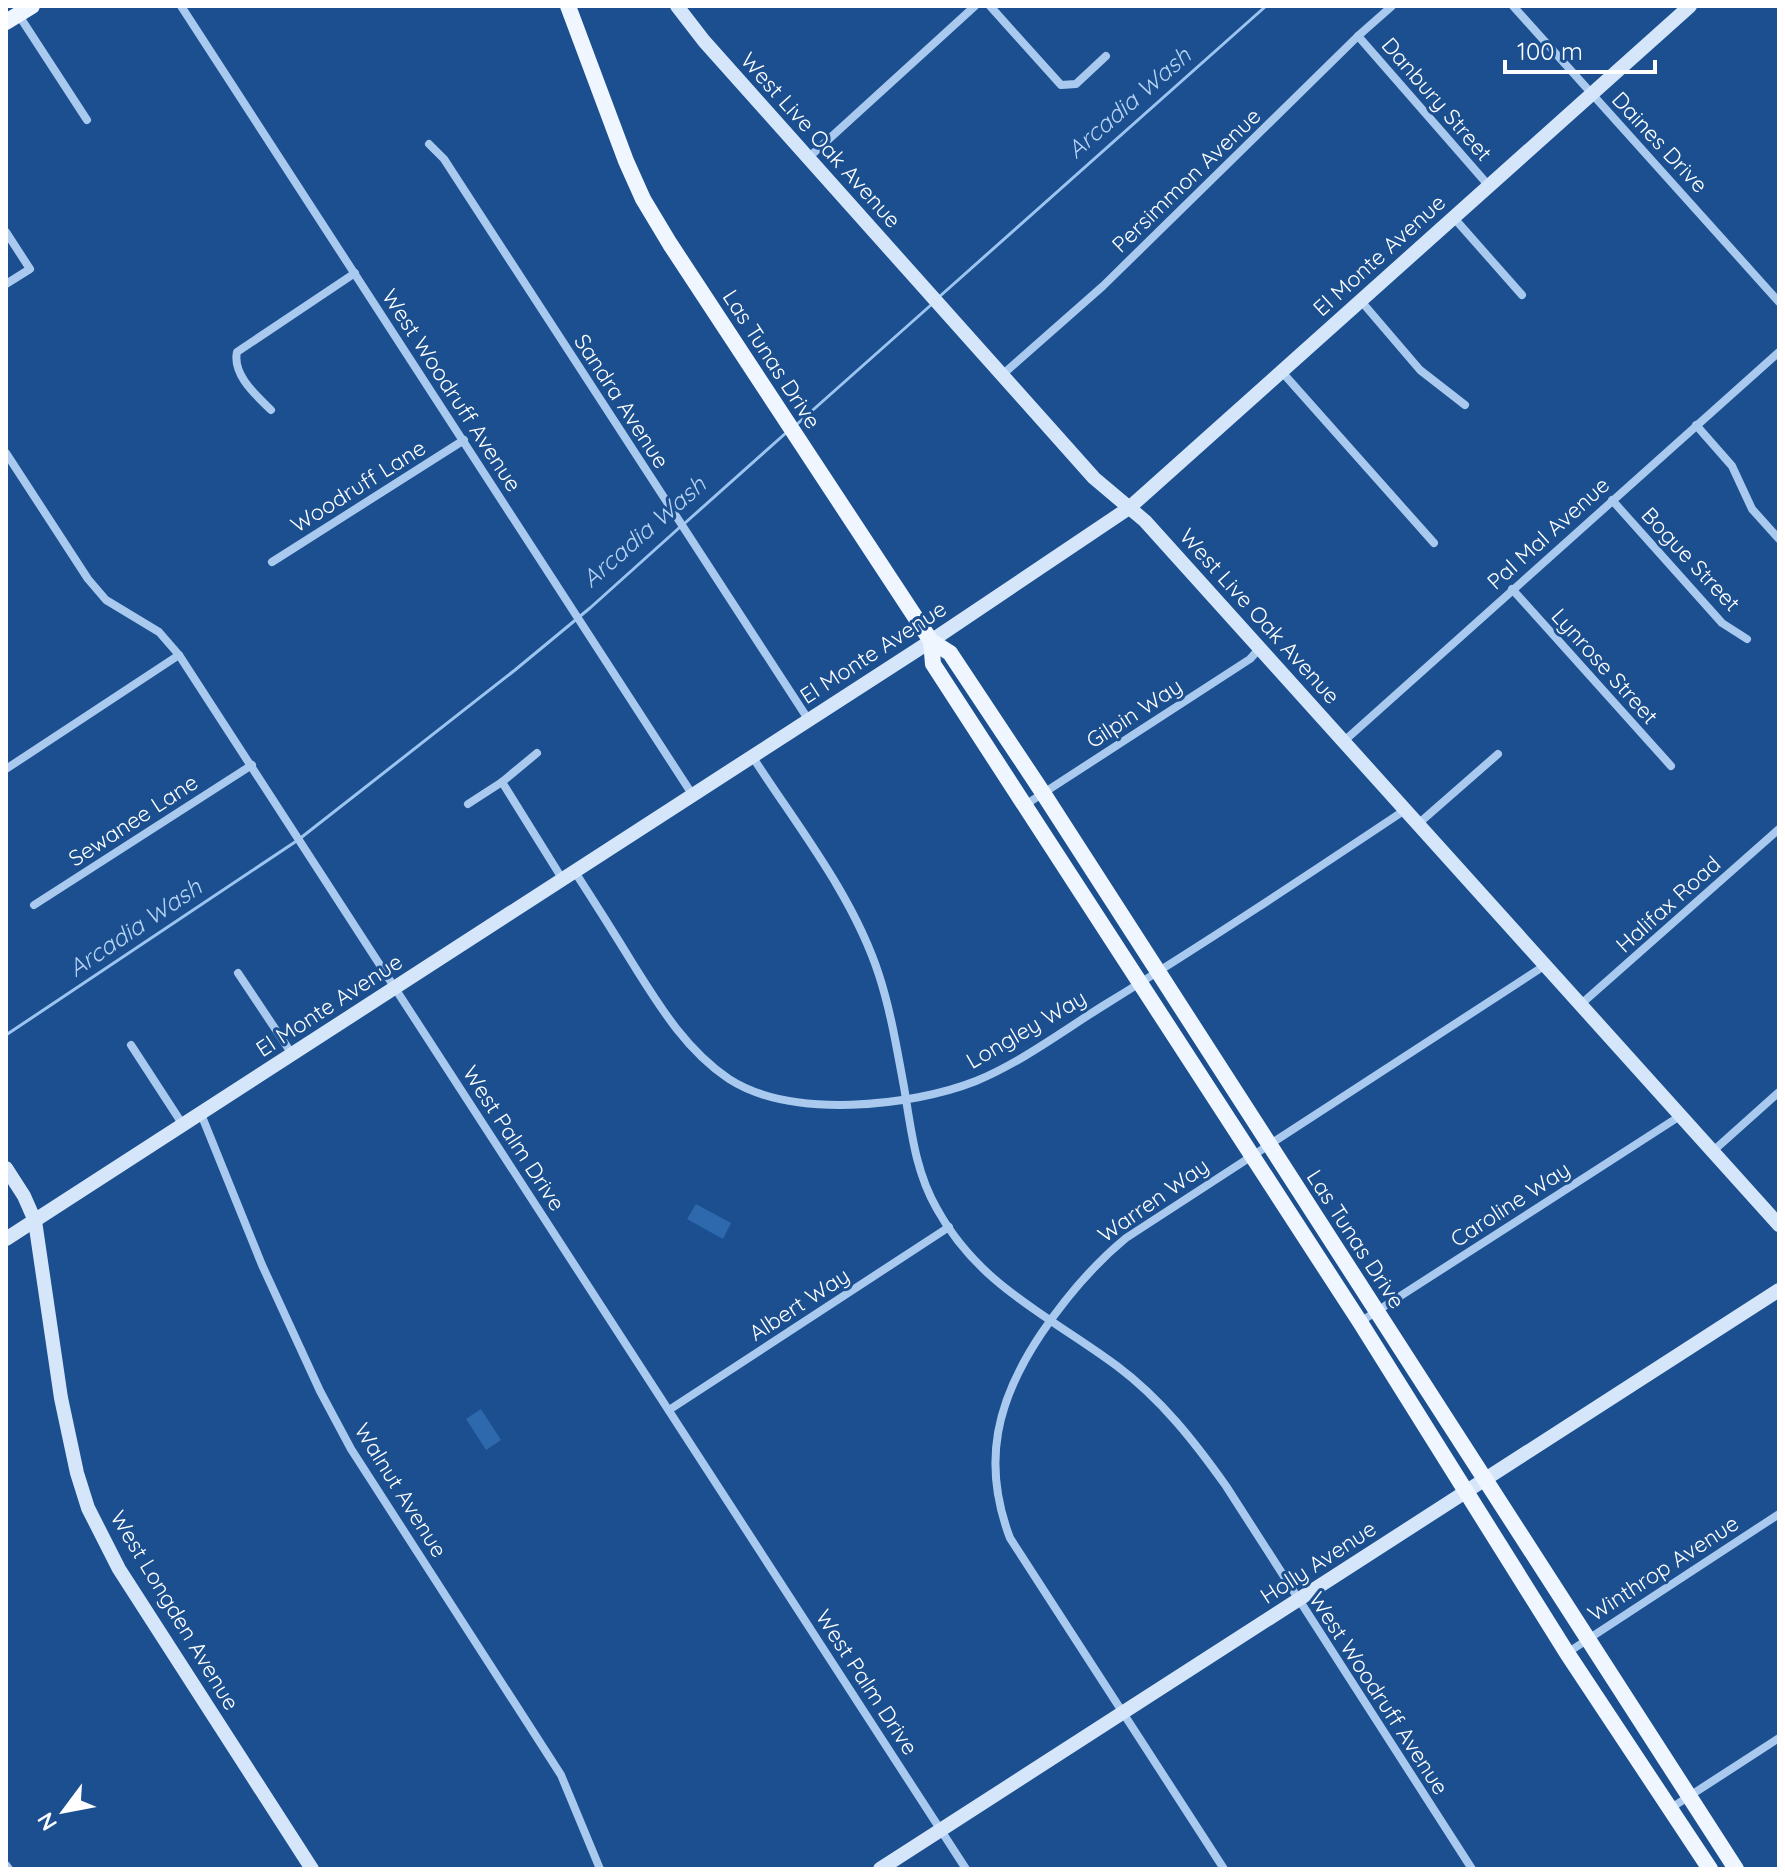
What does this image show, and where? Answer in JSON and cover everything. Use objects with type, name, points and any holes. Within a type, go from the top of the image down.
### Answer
[{"type":"main road","name":"Las Tunas Drive","points":[[568,6],[626,161],[643,199],[670,244],[931,641],[950,653],[1043,793],[1736,1869]]},
{"type":"main road","name":"Las Tunas Drive","points":[[580,6],[601,90]]},
{"type":"main road","name":"Las Tunas Drive","points":[[931,641],[932,661],[1360,1322],[1567,1653],[1710,1869]]},
{"type":"street","name":"West Woodruff Avenue","points":[[181,6],[692,794]]},
{"type":"street","name":"West Live Oak Avenue","points":[[668,6],[704,41]]},
{"type":"street","name":"West Live Oak Avenue","points":[[677,6],[807,159],[1094,478],[1145,521],[1779,1225]]},
{"type":"street","points":[[807,159],[975,6]]},
{"type":"street","points":[[990,6],[1061,85],[1076,84],[1106,56]]},
{"type":"street","name":"Persimmon Avenue","points":[[1002,375],[1103,286],[1392,6]]},
{"type":"street","name":"Daines Drive","points":[[1513,6],[1779,302]]},
{"type":"street","name":"El Monte Avenue","points":[[6,1239],[931,641],[1129,508],[1690,6]]},
{"type":"street","points":[[19,14],[87,120]]},
{"type":"street","name":"Danbury Street","points":[[1358,36],[1489,186]]},
{"type":"street","name":"Sandra Avenue","points":[[429,144],[444,159],[808,719]]},
{"type":"street","points":[[1454,218],[1522,295]]},
{"type":"street","points":[[6,232],[30,269],[6,284]]},
{"type":"street","points":[[271,410],[254,394],[239,371],[237,352],[355,273]]},
{"type":"street","points":[[1361,301],[1420,370],[1465,405]]},
{"type":"street","name":"Pal Mal Avenue","points":[[1343,742],[1779,352]]},
{"type":"street","points":[[1282,372],[1434,543]]},
{"type":"street","points":[[1696,425],[1732,466],[1752,509],[1779,539]]},
{"type":"street","name":"Woodruff Lane","points":[[272,562],[464,440]]},
{"type":"street","name":"West Palm Drive","points":[[6,453],[97,590],[106,600],[159,632],[179,655],[966,1869]]},
{"type":"street","name":"Bogue Street","points":[[1612,500],[1722,623],[1747,639]]},
{"type":"street","name":"Lynrose Street","points":[[1512,589],[1671,766]]},
{"type":"street","name":"Gilpin Way","points":[[1024,805],[1250,659],[1260,648]]},
{"type":"street","points":[[6,769],[179,655]]},
{"type":"street","points":[[468,804],[502,782],[537,753]]},
{"type":"street","points":[[1418,824],[1498,754]]},
{"type":"street","name":"West Woodruff Avenue","points":[[752,756],[859,926],[889,1012],[913,1147],[936,1208],[979,1267],[1050,1321],[1116,1365],[1183,1428],[1226,1486],[1472,1869]]},
{"type":"street","name":"Sewanee Lane","points":[[34,905],[252,765]]},
{"type":"street","name":"Longley Way","points":[[502,782],[678,1030],[705,1062],[732,1081],[757,1093],[786,1101],[846,1104],[906,1100],[974,1082],[1003,1068],[1405,810]]},
{"type":"street","name":"Halifax Road","points":[[1580,1005],[1779,829]]},
{"type":"street","name":"Warren Way","points":[[1224,1869],[1010,1538],[1002,1518],[996,1487],[995,1450],[1008,1390],[1050,1321],[1087,1273],[1126,1238],[1544,966]]},
{"type":"street","points":[[238,973],[292,1054]]},
{"type":"street","points":[[131,1045],[183,1126]]},
{"type":"street","points":[[1712,1152],[1779,1092]]},
{"type":"street","name":"Walnut Avenue","points":[[201,1114],[262,1265],[320,1391],[351,1449],[561,1775],[600,1869]]},
{"type":"street","name":"Caroline Way","points":[[1360,1322],[1680,1116]]},
{"type":"street","name":"West Longden Avenue","points":[[6,1168],[35,1221],[61,1398],[88,1508],[119,1569],[312,1869]]},
{"type":"street","name":"Albert Way","points":[[669,1410],[949,1227]]},
{"type":"street","name":"Holly Avenue","points":[[880,1869],[1779,1290]]},
{"type":"street","name":"Winthrop Avenue","points":[[1567,1653],[1779,1514]]},
{"type":"street","points":[[1670,1808],[1779,1738]]},
{"type":"shaded area","points":[[696,1204],[731,1223],[723,1239],[687,1219]]},
{"type":"shaded area","points":[[481,1409],[501,1440],[486,1450],[466,1419]]},
{"type":"waterway","name":"Arcadia Wash","points":[[939,297],[1266,6]]},
{"type":"waterway","name":"Arcadia Wash","points":[[796,425],[931,305]]},
{"type":"waterway","name":"Arcadia Wash","points":[[685,523],[787,432]]},
{"type":"waterway","name":"Arcadia Wash","points":[[6,1035],[298,840],[515,670],[679,528]]}]
